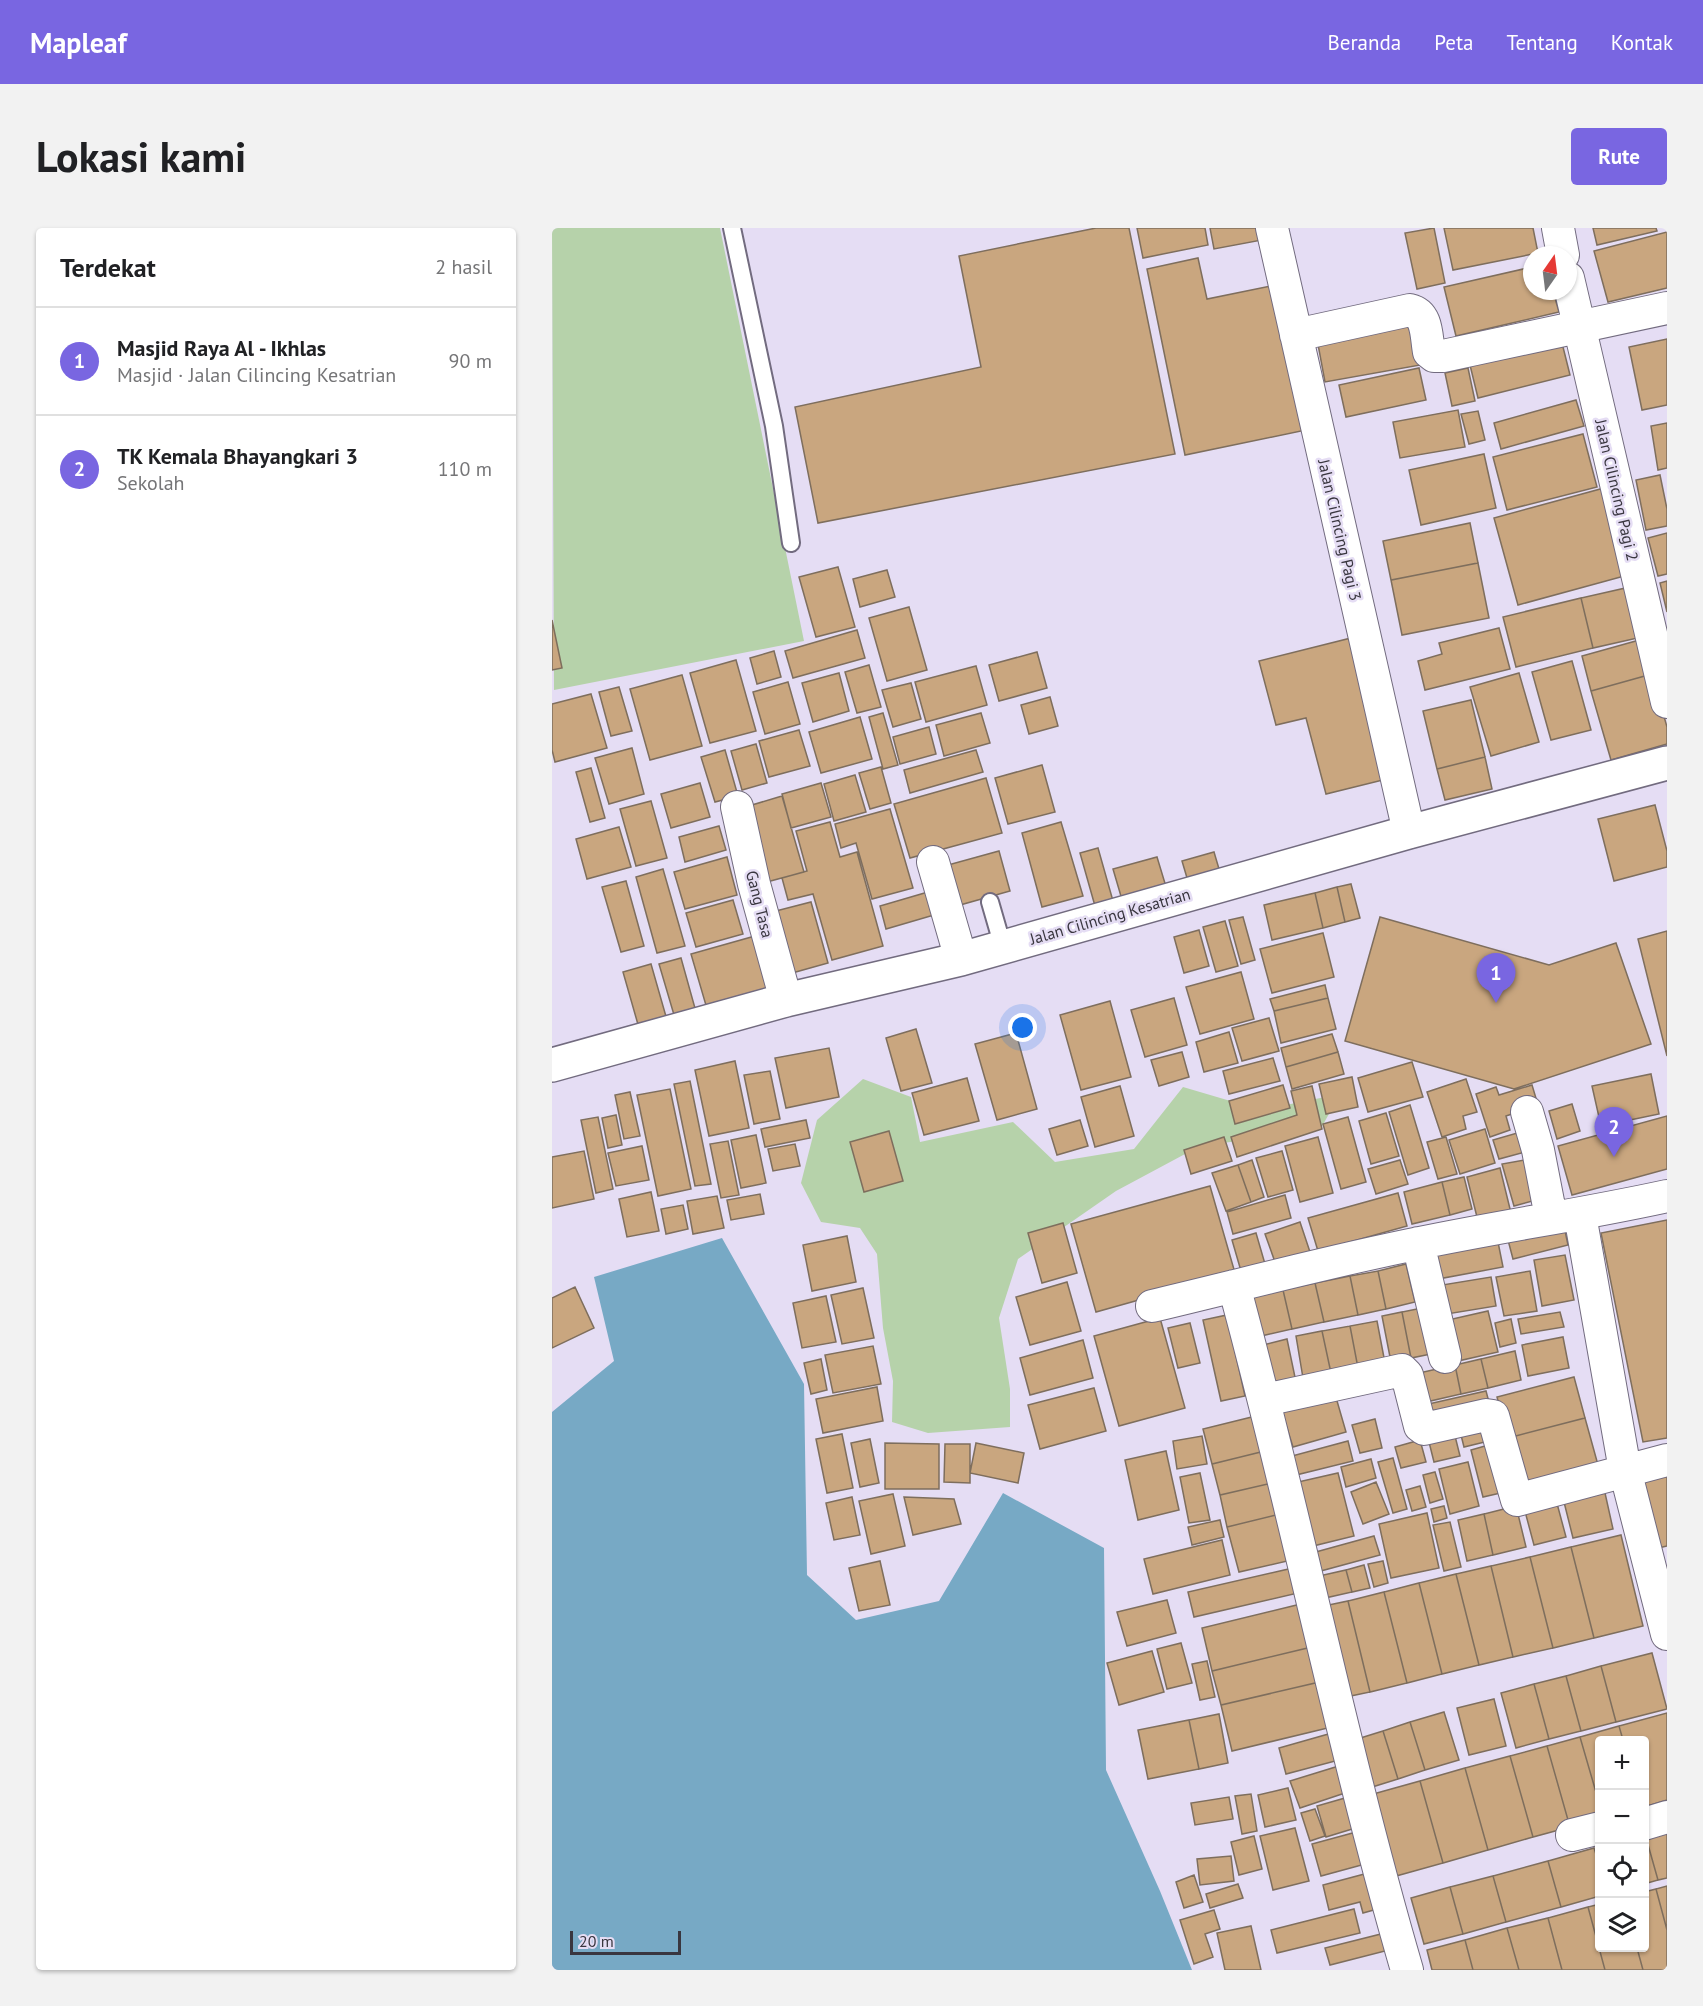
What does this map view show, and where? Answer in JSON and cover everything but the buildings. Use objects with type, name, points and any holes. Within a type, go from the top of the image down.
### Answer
[{"type":"street","name":"Jalan Cilincing Pagi 3","points":[[1272,228],[1410,832]]},
{"type":"street","points":[[1558,228],[1561,246]]},
{"type":"street","name":"Jalan Cilincing Pagi 2","points":[[1572,300],[1667,702]]},
{"type":"street","points":[[1296,335],[1410,310],[1418,312],[1423,318],[1429,352],[1434,356],[1443,356],[1667,308]]},
{"type":"street","name":"Jalan Cilincing Kesatrian","points":[[552,1065],[786,1000],[961,958],[1410,832],[1667,763]]},
{"type":"street","name":"Gang Tasa","points":[[737,807],[754,884],[786,1000]]},
{"type":"street","points":[[933,862],[961,958]]},
{"type":"street","points":[[1527,1112],[1538,1150],[1565,1216],[1625,1470],[1667,1634]]},
{"type":"street","points":[[1152,1306],[1418,1243],[1667,1196]]},
{"type":"street","points":[[1418,1243],[1445,1357]]},
{"type":"street","points":[[1234,1286],[1265,1400],[1378,1872],[1407,1970]]},
{"type":"street","points":[[1265,1400],[1402,1370],[1407,1375],[1420,1426],[1424,1429],[1486,1415],[1493,1416],[1517,1500],[1667,1460]]},
{"type":"street","points":[[1649,1822],[1667,1817]]},
{"type":"lane","points":[[732,228],[774,426],[791,543]]},
{"type":"lane","points":[[990,902],[1003,946]]},
{"type":"green space","points":[[552,228],[720,228],[804,641],[554,690]]},
{"type":"green space","points":[[863,1079],[911,1097],[920,1142],[1013,1122],[1055,1162],[1134,1149],[1183,1087],[1261,1110],[1340,1094],[1320,1130],[1200,1146],[1116,1191],[1018,1259],[999,1318],[1010,1389],[1010,1427],[928,1433],[892,1422],[893,1381],[883,1328],[877,1254],[860,1228],[821,1222],[801,1183],[817,1120]]},
{"type":"water","points":[[722,1238],[804,1384],[807,1575],[856,1620],[939,1601],[1003,1493],[1104,1548],[1106,1770],[1160,1891],[1192,1970],[556,1970],[552,1966],[552,1412],[614,1361],[594,1277]]},
{"type":"place","name":"Masjid Raya Al - Ikhlas","points":[[1496,1003]]},
{"type":"place","name":"TK Kemala Bhayangkari 3","points":[[1614,1157]]}]
